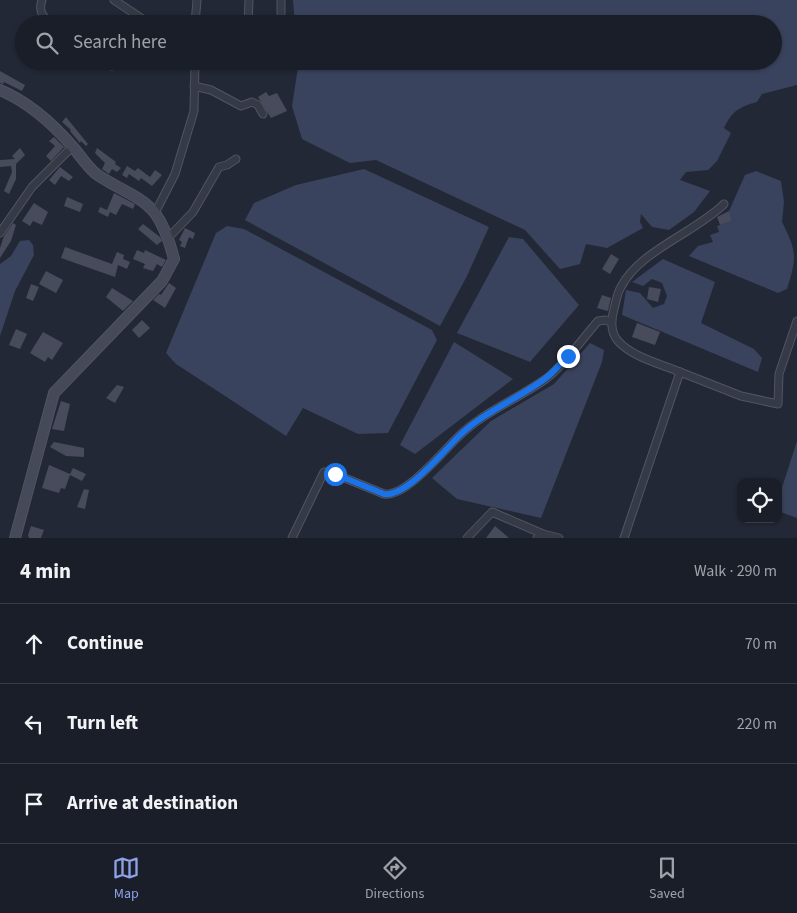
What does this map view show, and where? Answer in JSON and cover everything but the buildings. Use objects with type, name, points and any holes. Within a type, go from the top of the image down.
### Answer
[{"type":"street","points":[[42,0],[40,7],[42,15]]},
{"type":"street","points":[[114,0],[135,15]]},
{"type":"street","points":[[196,15],[197,0]]},
{"type":"street","points":[[248,0],[248,15]]},
{"type":"street","points":[[281,0],[281,13]]},
{"type":"street","points":[[154,213],[175,174],[194,111],[195,70]]},
{"type":"street","points":[[194,86],[211,90],[241,106],[252,102],[258,105],[263,114]]},
{"type":"street","points":[[0,90],[35,111],[73,146],[93,171],[142,202],[154,213],[168,238],[174,259],[162,281],[54,393],[15,538]]},
{"type":"street","points":[[0,233],[32,187],[73,146]]},
{"type":"street","points":[[168,238],[193,212],[219,167],[227,165],[236,159]]},
{"type":"street","points":[[724,204],[711,217],[688,229],[634,269],[620,287],[610,322],[617,340],[626,348],[680,372],[741,396],[778,404],[779,374],[797,321]]},
{"type":"street","points":[[292,538],[324,472],[335,474],[384,494],[391,495],[402,490],[460,435],[491,411],[548,377],[598,321],[606,320],[610,322]]},
{"type":"street","points":[[624,538],[680,372]]},
{"type":"street","points":[[467,538],[492,512],[540,536],[559,538]]},
{"type":"water","points":[[293,0],[797,0],[797,85],[762,94],[757,102],[741,108],[730,117],[724,128],[731,133],[717,161],[708,170],[686,172],[680,180],[710,191],[694,212],[669,230],[652,227],[641,214],[640,222],[643,228],[607,248],[586,244],[580,264],[560,269],[525,230],[376,160],[350,163],[302,139],[292,106],[298,70],[782,70],[782,15],[294,15]]},
{"type":"water","points":[[364,169],[489,227],[467,276],[440,326],[245,220],[254,203],[296,185]]},
{"type":"water","points":[[756,171],[781,181],[784,202],[782,222],[791,241],[794,262],[787,289],[778,293],[689,256],[698,246],[713,242],[710,235],[719,232],[717,226],[732,221],[729,211],[745,175]]},
{"type":"water","points":[[227,226],[244,229],[432,330],[437,340],[388,433],[358,434],[303,408],[286,436],[176,364],[166,353],[216,233]]},
{"type":"water","points":[[509,237],[523,239],[579,305],[530,362],[457,333]]},
{"type":"water","points":[[29,240],[33,245],[34,255],[15,291],[0,336],[0,264],[11,256],[20,241]]},
{"type":"water","points":[[663,259],[715,282],[701,323],[754,349],[762,358],[758,372],[622,315],[626,290],[640,293],[653,308],[664,304],[667,296],[662,283],[652,279],[643,286],[632,282]]},
{"type":"water","points":[[454,342],[513,379],[415,454],[400,445]]},
{"type":"water","points":[[590,343],[604,350],[602,362],[541,518],[457,499],[432,478],[491,421],[554,384]]},
{"type":"water","points":[[797,441],[797,518],[782,512],[782,488]]},
{"type":"route","points":[[335,474],[384,494],[391,495],[402,490],[460,435],[491,411],[548,377],[568,356]]}]
